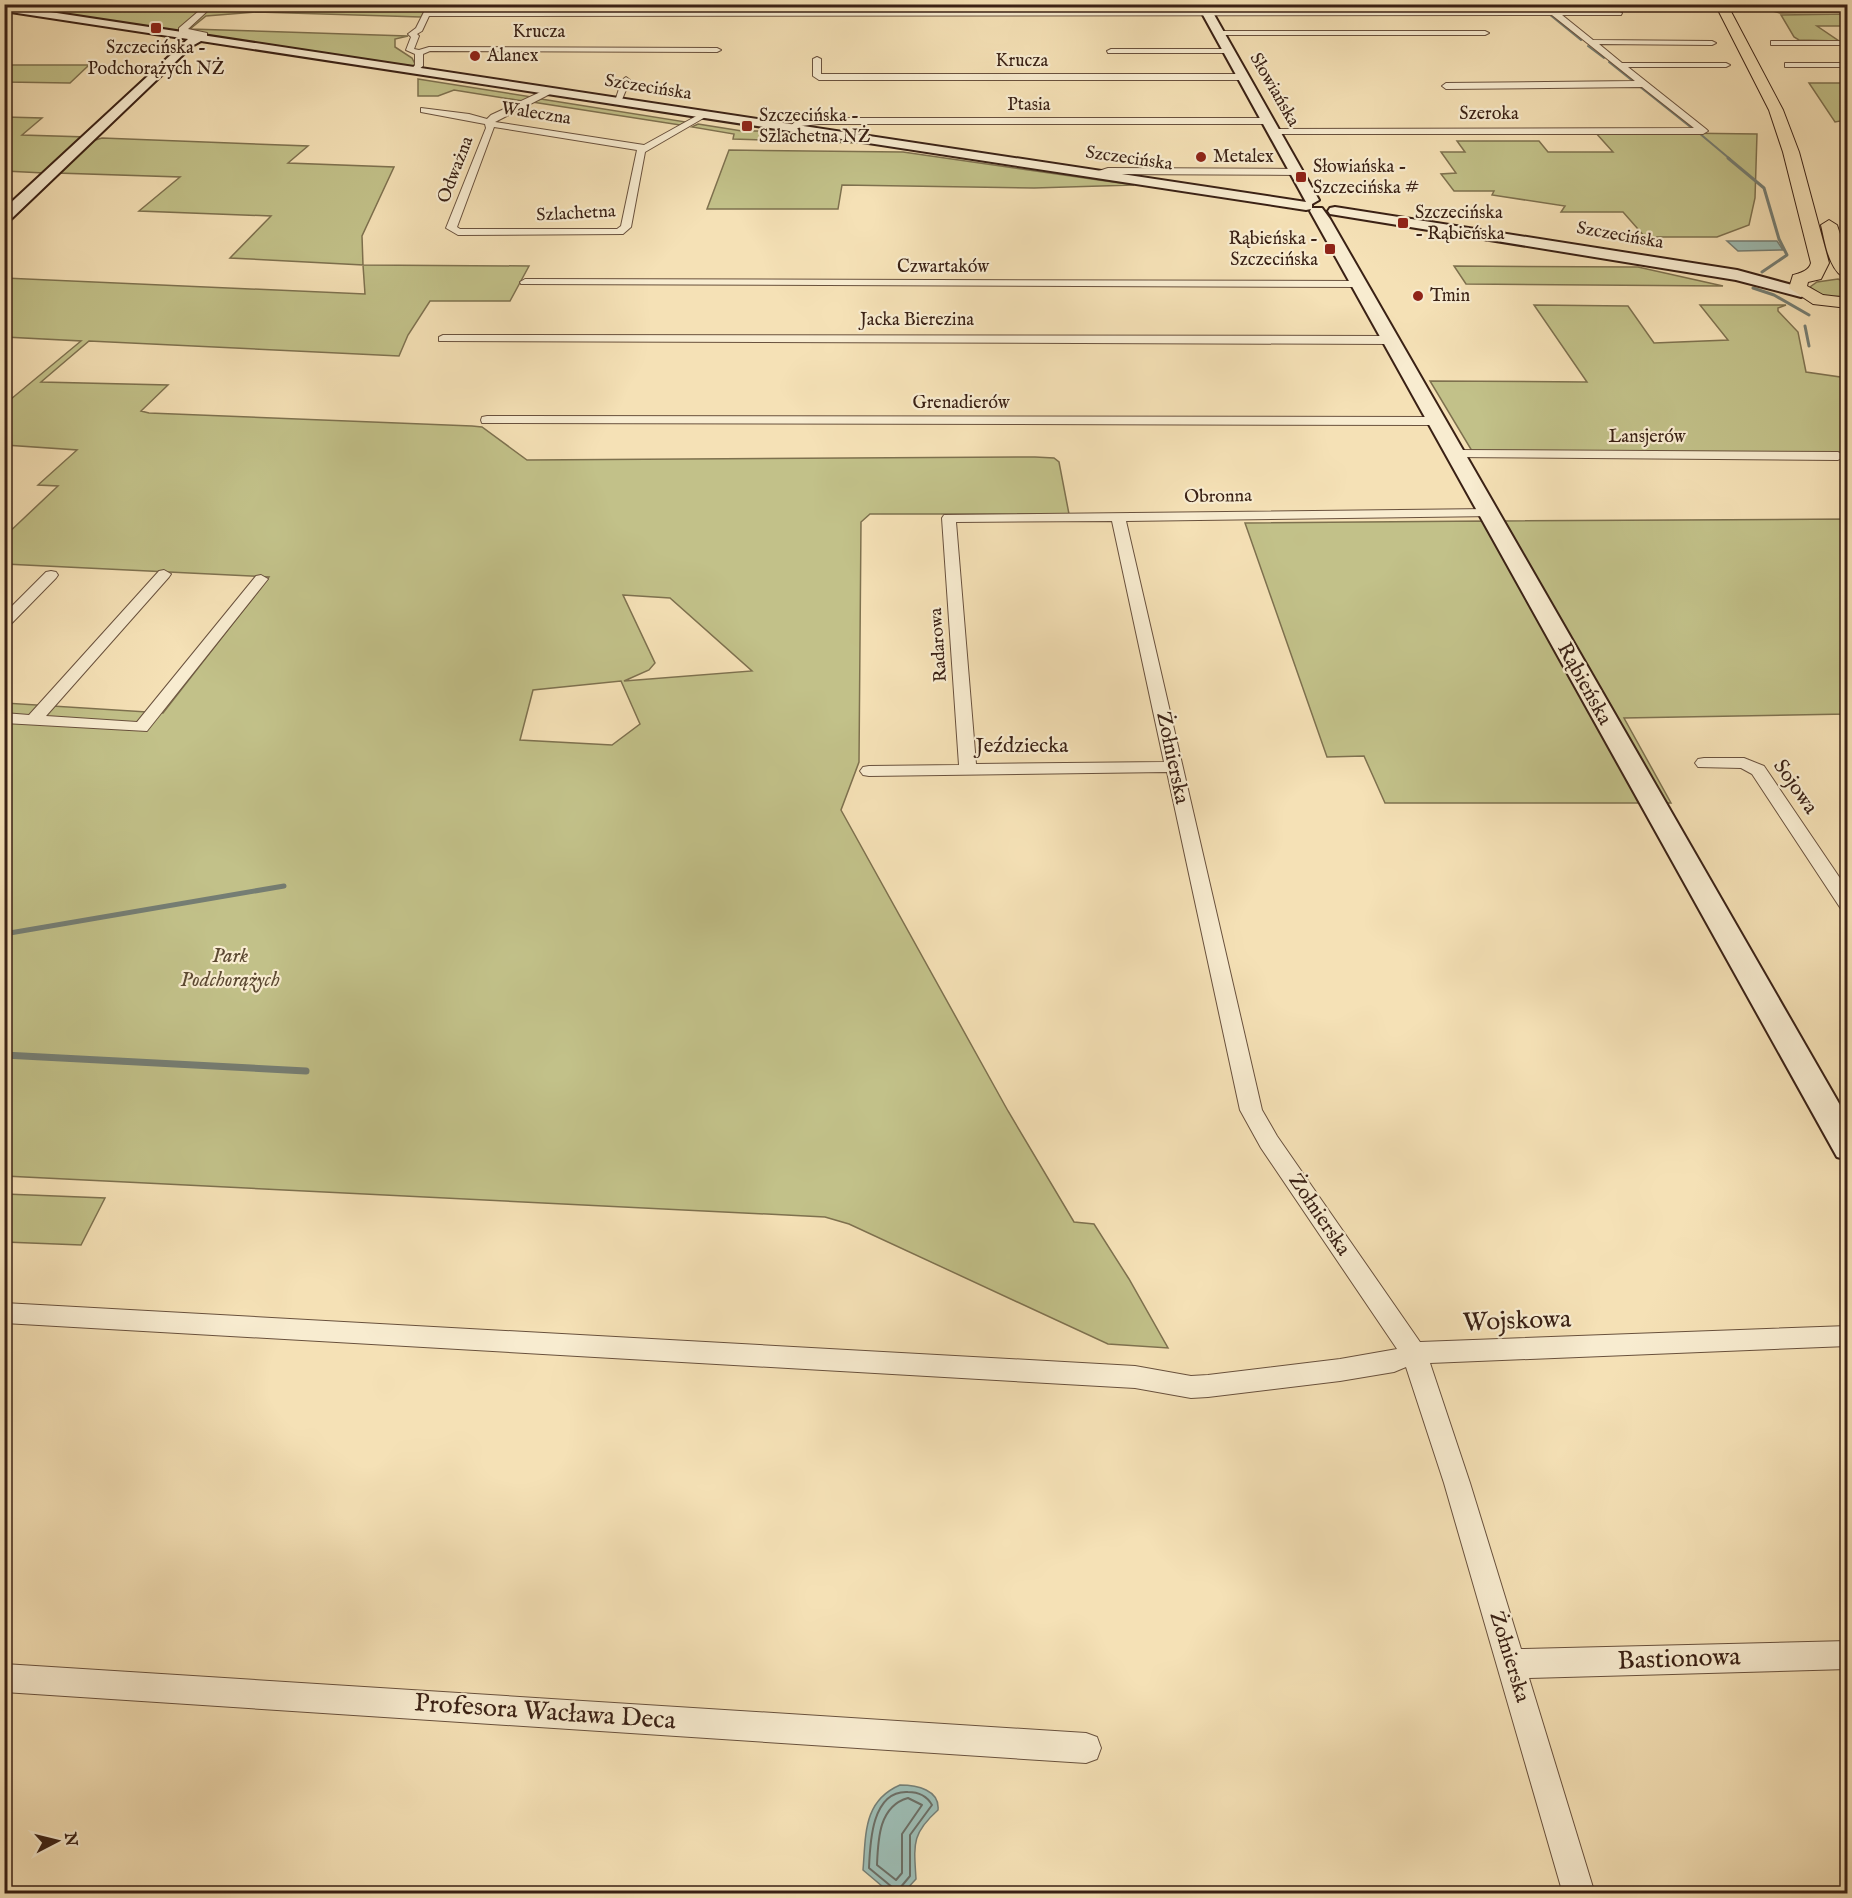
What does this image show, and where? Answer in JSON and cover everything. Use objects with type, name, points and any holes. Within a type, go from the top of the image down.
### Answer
[{"type":"main road","points":[[1721,4],[1762,81],[1784,131],[1820,263],[1818,270],[1804,281]]},
{"type":"main road","points":[[1732,4],[1781,92],[1804,142]]},
{"type":"main road","points":[[1825,210],[1841,265],[1848,276]]},
{"type":"main road","points":[[1804,281],[1826,274],[1848,276]]},
{"type":"main road","points":[[1804,281],[1819,300],[1848,303]]},
{"type":"street","points":[[4,218],[188,44],[204,35],[182,30],[212,4]]},
{"type":"street","points":[[414,71],[419,66],[419,53],[410,50],[416,36],[412,34],[419,29],[432,4]]},
{"type":"street","points":[[1535,4],[1555,13],[1643,84]]},
{"type":"street","name":"Szczecińska","points":[[4,8],[703,116],[1323,207],[1737,275],[1804,281]]},
{"type":"street","points":[[428,14],[1206,10],[1618,13]]},
{"type":"street","name":"Słowiańska","points":[[1206,10],[1298,172],[1323,207]]},
{"type":"street","points":[[1219,33],[1485,33]]},
{"type":"street","points":[[1590,42],[1712,43]]},
{"type":"street","points":[[1774,43],[1848,43]]},
{"type":"street","name":"Krucza","points":[[419,53],[439,49],[717,50]]},
{"type":"street","points":[[1111,51],[1229,51]]},
{"type":"street","name":"Krucza","points":[[818,59],[817,76],[819,77],[1244,77]]},
{"type":"street","points":[[1619,65],[1726,65]]},
{"type":"street","points":[[1788,65],[1848,65]]},
{"type":"street","points":[[617,102],[626,80]]},
{"type":"street","points":[[1446,86],[1643,84]]},
{"type":"street","name":"Szeroka","points":[[1272,126],[1703,131],[1643,84]]},
{"type":"street","points":[[489,123],[491,119],[547,92]]},
{"type":"street","name":"Waleczna","points":[[424,110],[644,148]]},
{"type":"street","points":[[644,148],[703,116]]},
{"type":"street","name":"Ptasia","points":[[790,129],[798,124],[819,121],[1272,126]]},
{"type":"street","name":"Odważna","points":[[452,228],[490,128],[489,123]]},
{"type":"street","name":"Szlachetna","points":[[452,228],[458,232],[467,233],[619,232],[626,227],[639,153],[644,148]]},
{"type":"street","points":[[1094,174],[1108,171],[1298,172]]},
{"type":"street","name":"Rąbieńska","points":[[1323,207],[1360,284],[1436,421],[1848,1148]]},
{"type":"street","name":"Czwartaków","points":[[525,282],[1360,284]]},
{"type":"street","name":"Jacka Bierezina","points":[[443,339],[1391,340]]},
{"type":"street","name":"Grenadierów","points":[[487,420],[1436,421]]},
{"type":"street","name":"Lansjerów","points":[[1455,454],[1838,456]]},
{"type":"street","name":"Obronna","points":[[949,518],[1489,513]]},
{"type":"street","name":"Radarowa","points":[[949,518],[968,769]]},
{"type":"street","name":"Żołnierska","points":[[1118,518],[1251,1110],[1269,1142],[1414,1353],[1438,1421],[1579,1893]]},
{"type":"street","points":[[33,720],[164,574]]},
{"type":"street","points":[[4,623],[51,575]]},
{"type":"street","points":[[4,718],[141,727],[261,579]]},
{"type":"street","name":"Sojowa","points":[[1704,763],[1744,763],[1758,770],[1848,905]]},
{"type":"street","name":"Jeździecka","points":[[869,771],[1174,767]]},
{"type":"street","name":"Wojskowa","points":[[4,1313],[1123,1377],[1191,1388],[1340,1370],[1394,1361],[1414,1353],[1848,1336]]},
{"type":"street","name":"Bastionowa","points":[[1511,1664],[1848,1655]]},
{"type":"street","name":"Profesora Wacława Deca","points":[[4,1678],[1086,1748]]},
{"type":"green space","points":[[5,4],[47,6],[429,5],[421,17],[257,12],[206,16],[190,29],[408,36],[395,39],[395,47],[412,58],[415,64],[410,68],[5,6]]},
{"type":"green space","points":[[1614,5],[1686,5],[1687,9],[1679,11],[1621,10]]},
{"type":"green space","points":[[1770,5],[1847,5],[1847,12],[1780,13],[1773,11]]},
{"type":"green space","points":[[1847,14],[1847,26],[1817,26],[1839,41],[1799,40],[1794,37],[1781,15]]},
{"type":"green space","points":[[5,65],[89,65],[70,83],[5,82]]},
{"type":"green space","points":[[418,79],[532,97],[523,101],[454,90],[438,96],[418,96]]},
{"type":"green space","points":[[1809,83],[1847,83],[1847,130],[1840,121],[1835,122]]},
{"type":"green space","points":[[541,99],[686,122],[680,125],[532,102]]},
{"type":"green space","points":[[5,117],[42,118],[22,135],[87,137],[44,173],[5,171]]},
{"type":"green space","points":[[698,124],[742,131],[775,131],[855,143],[733,139],[734,134],[692,127]]},
{"type":"green space","points":[[1595,132],[1757,134],[1755,198],[1749,225],[1717,237],[1645,237],[1623,212],[1561,212],[1565,206],[1492,195],[1494,191],[1454,191],[1441,174],[1456,173],[1441,152],[1465,152],[1457,141],[1539,141],[1548,152],[1613,152]]},
{"type":"green space","points":[[102,138],[308,146],[288,163],[394,167],[362,236],[363,265],[230,258],[271,216],[139,211],[180,177],[57,173],[92,141]]},
{"type":"green space","points":[[729,150],[903,152],[1134,185],[1034,188],[842,185],[838,209],[707,209]]},
{"type":"green space","name":"Park Podchorążych","points":[[363,265],[529,266],[510,301],[430,301],[408,335],[399,356],[89,341],[41,382],[168,385],[141,411],[149,413],[482,427],[527,460],[1035,457],[1054,458],[1059,462],[1069,514],[870,514],[861,522],[859,762],[841,810],[1008,1111],[1074,1222],[1094,1224],[1129,1279],[1168,1348],[1108,1344],[849,1224],[825,1217],[5,1176],[5,703],[163,713],[269,577],[5,564],[5,536],[58,486],[38,485],[77,450],[5,445],[5,404],[81,341],[5,337],[5,278],[365,294]],"holes":[[[623,595],[670,598],[752,671],[624,681],[649,670],[655,663]],[[621,681],[640,724],[612,745],[520,740],[533,690]]]},
{"type":"green space","points":[[1454,266],[1638,267],[1723,286],[1466,284]]},
{"type":"green space","points":[[1838,279],[1847,283],[1847,296],[1825,297],[1810,287],[1817,282]]},
{"type":"green space","points":[[1534,305],[1628,306],[1654,343],[1728,340],[1700,305],[1786,305],[1778,308],[1778,311],[1798,332],[1806,372],[1847,378],[1847,458],[1839,452],[1472,451],[1430,381],[1587,382]]},
{"type":"green space","points":[[1847,519],[1847,714],[1624,718],[1671,803],[1659,803],[1499,521]]},
{"type":"green space","points":[[1486,521],[1642,803],[1385,803],[1364,756],[1327,757],[1245,523]]},
{"type":"green space","points":[[5,1194],[105,1198],[81,1245],[5,1242]]},
{"type":"water","points":[[1727,241],[1777,241],[1783,250],[1738,251]]},
{"type":"water","points":[[900,1785],[913,1786],[931,1793],[938,1803],[938,1810],[923,1826],[916,1841],[916,1879],[905,1891],[889,1892],[863,1870],[866,1832],[873,1809],[879,1800]]},
{"type":"waterway","points":[[1527,4],[1544,11]]},
{"type":"waterway","points":[[1549,14],[1581,40]]},
{"type":"waterway","points":[[1588,46],[1604,58]]},
{"type":"waterway","points":[[1609,62],[1634,82]]},
{"type":"waterway","points":[[1639,86],[1693,129]]},
{"type":"waterway","points":[[1699,133],[1730,159]]},
{"type":"waterway","points":[[1728,158],[1764,188],[1779,239],[1787,255],[1762,272]]},
{"type":"waterway","points":[[1753,288],[1774,295],[1809,315]]},
{"type":"waterway","points":[[1805,326],[1809,346]]},
{"type":"waterway","points":[[4,934],[284,886]]},
{"type":"waterway","points":[[4,1055],[306,1071]]},
{"type":"place","name":"Szczecińska - Podchorążych NŻ","points":[[156,28]]},
{"type":"place","name":"Alanex","points":[[475,56]]},
{"type":"place","name":"Szczecińska - Szlachetna NŻ","points":[[747,126]]},
{"type":"place","name":"Metalex","points":[[1201,157]]},
{"type":"place","name":"Słowiańska - Szczecińska #","points":[[1301,177]]},
{"type":"place","name":"Szczecińska - Rąbieńska","points":[[1403,223]]},
{"type":"place","name":"Rąbieńska - Szczecińska","points":[[1330,249]]},
{"type":"place","name":"Tmin","points":[[1418,296]]}]
